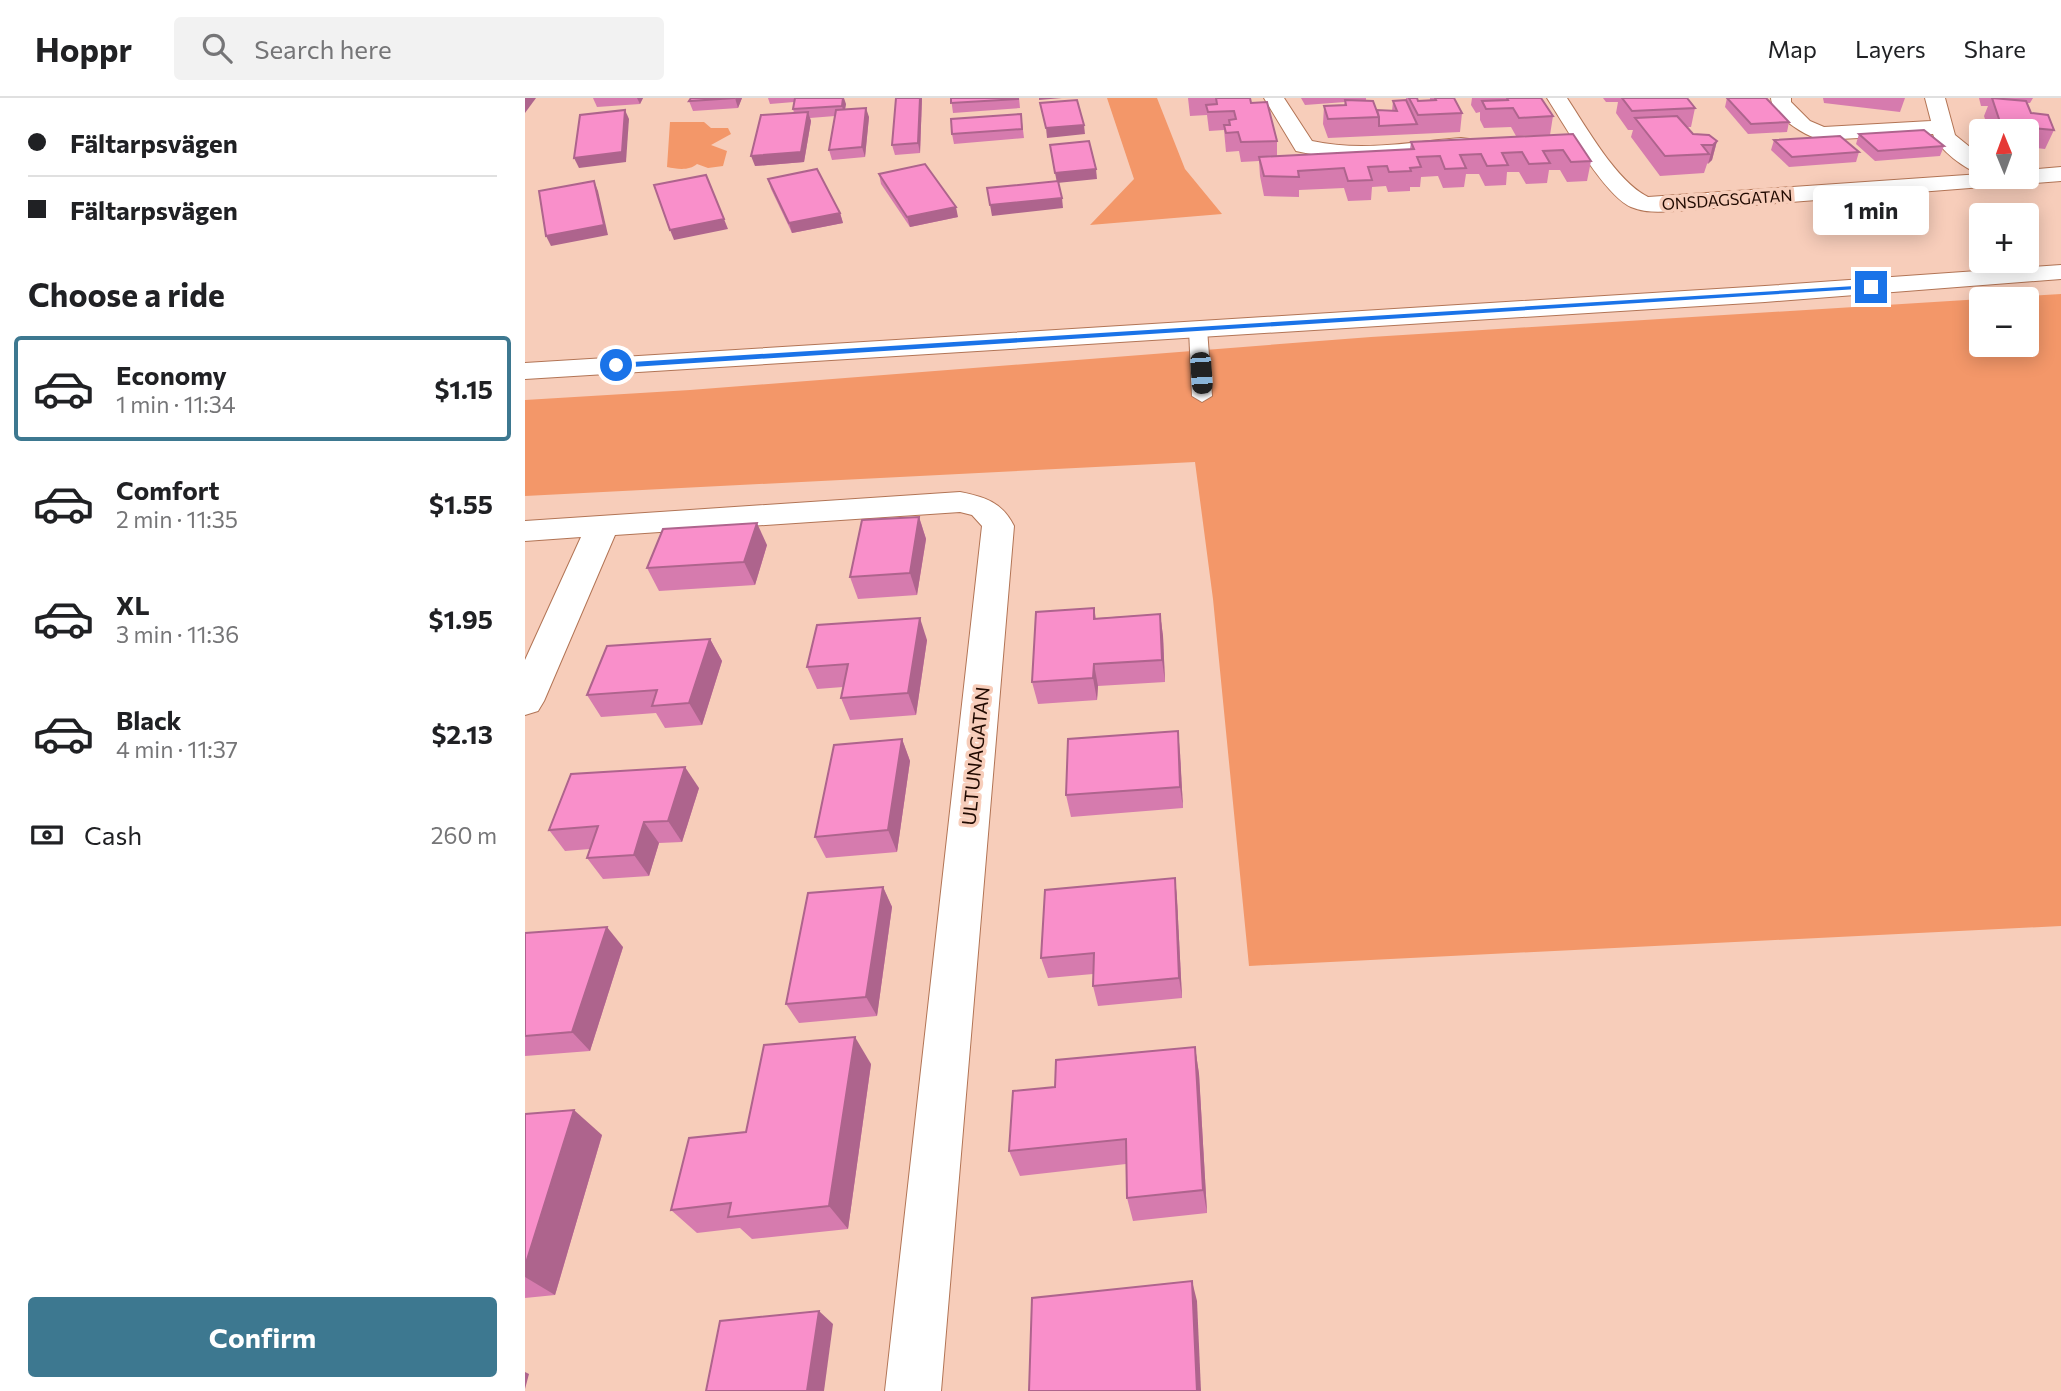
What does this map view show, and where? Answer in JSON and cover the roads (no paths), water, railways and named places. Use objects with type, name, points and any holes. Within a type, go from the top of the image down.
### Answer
[{"type":"street","points":[[1274,98],[1304,146],[1320,151],[1346,152],[1484,143]]},
{"type":"street","name":"ONSDAGSGATAN","points":[[1557,98],[1584,138],[1631,197],[1650,204],[1666,205],[1969,176]]},
{"type":"street","points":[[1781,98],[1780,103],[1803,125],[1821,134],[1942,127]]},
{"type":"street","points":[[1935,98],[1945,138],[1969,157]]},
{"type":"street","points":[[1559,139],[1584,138]]},
{"type":"street","name":"ONSDAGSGATAN","points":[[2039,176],[2061,174]]},
{"type":"street","points":[[1924,284],[2061,272]]},
{"type":"street","points":[[525,371],[1924,284],[2061,279]]},
{"type":"street","name":"ULTUNAGATAN","points":[[525,531],[960,502],[977,505],[988,511],[998,526],[913,1391]]},
{"type":"street","points":[[525,701],[603,525]]},
{"type":"lane","points":[[1198,329],[1202,396]]}]
